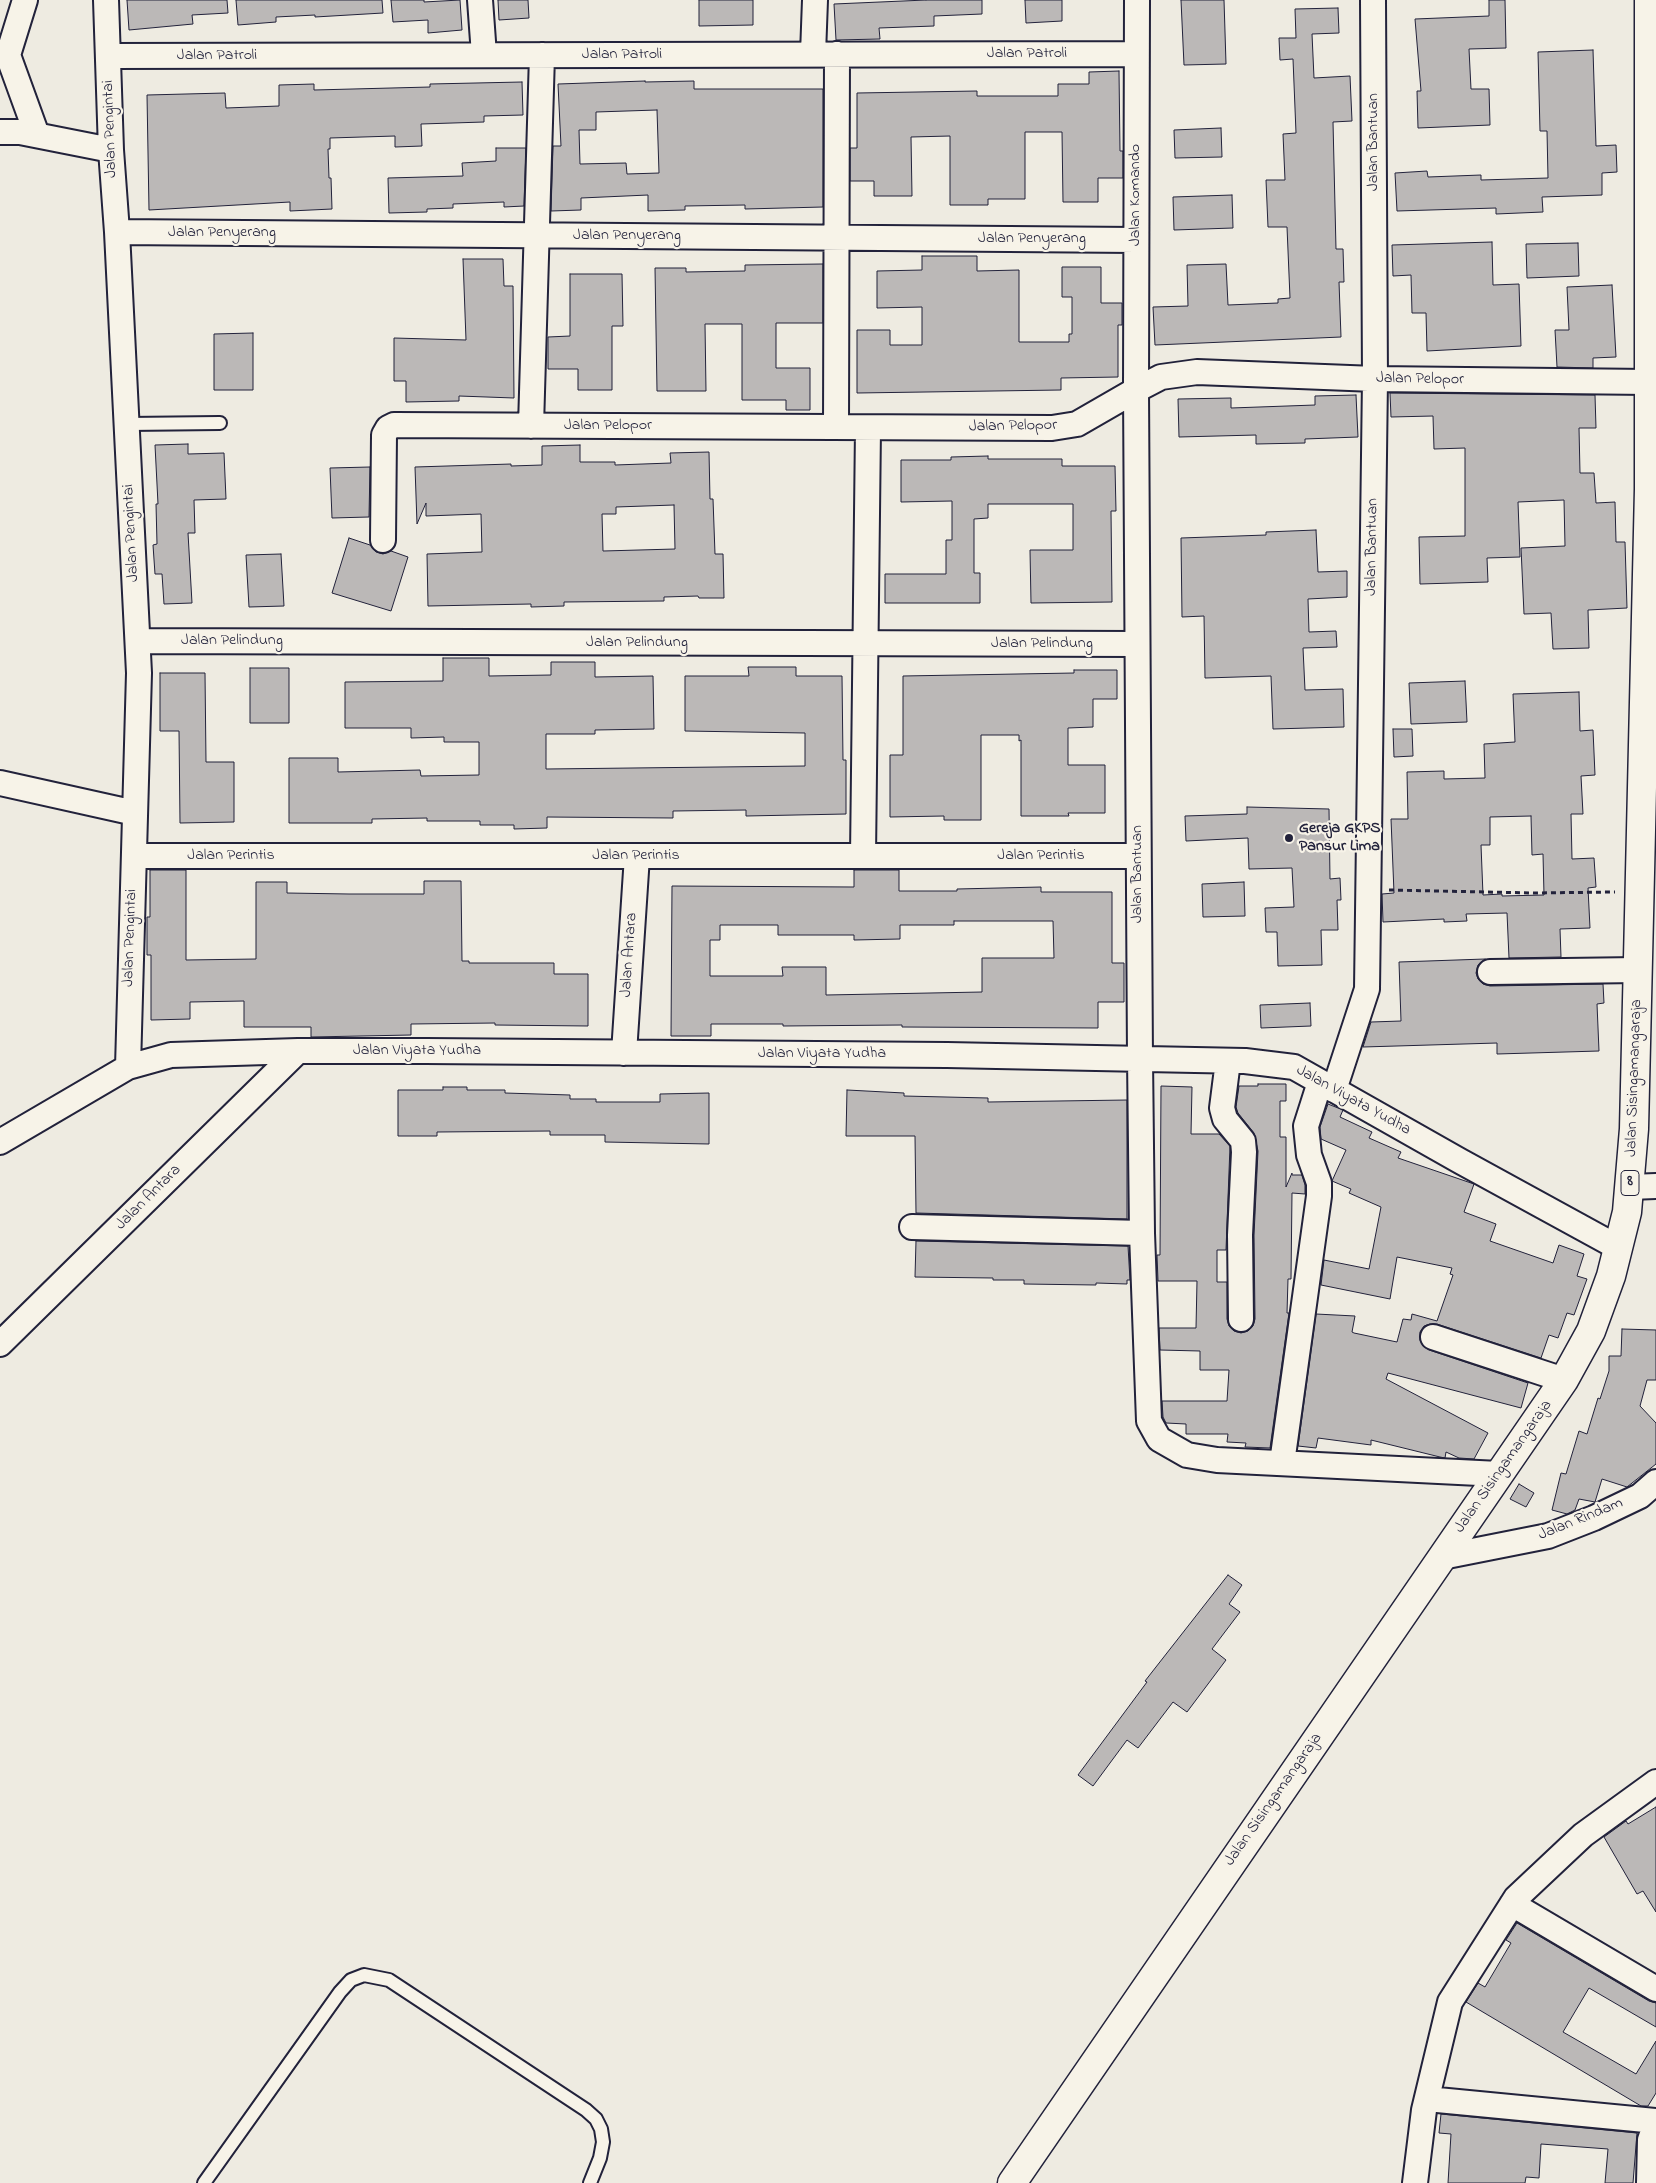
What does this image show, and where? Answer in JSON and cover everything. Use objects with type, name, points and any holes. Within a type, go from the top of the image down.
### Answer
[{"type":"highway","name":"Jalan Sisingamangaraja","points":[[1012,2183],[1564,1380],[1591,1331],[1611,1276],[1627,1212],[1643,1186],[1634,1129],[1644,977],[1640,891],[1652,489],[1649,382],[1652,101],[1649,0]]},
{"type":"street","points":[[25,0],[4,54],[37,135]]},
{"type":"street","name":"Jalan Pengintai","points":[[106,0],[111,150],[117,232],[139,673],[128,1067]]},
{"type":"street","points":[[480,0],[484,55]]},
{"type":"street","points":[[813,54],[814,0]]},
{"type":"street","name":"Jalan Komando","points":[[1136,390],[1137,0]]},
{"type":"street","name":"Jalan Bantuan","points":[[1282,1463],[1318,1196],[1318,1183],[1309,1155],[1306,1126],[1327,1086],[1367,989],[1375,380],[1373,0]]},
{"type":"street","points":[[836,427],[837,54]]},
{"type":"street","name":"Jalan Patroli","points":[[108,56],[1136,54]]},
{"type":"street","points":[[532,426],[542,55]]},
{"type":"street","points":[[0,132],[37,135],[111,150]]},
{"type":"street","name":"Jalan Penyerang","points":[[117,232],[1136,240]]},
{"type":"street","name":"Jalan Pelopor","points":[[383,540],[384,435],[388,428],[394,425],[1052,428],[1077,424],[1161,377],[1197,372],[1375,380],[1649,382]]},
{"type":"street","name":"Jalan Bantuan","points":[[1136,390],[1142,1233],[1149,1421],[1159,1439],[1187,1455],[1217,1460],[1499,1474]]},
{"type":"street","points":[[862,856],[868,428]]},
{"type":"street","name":"Jalan Pelindung","points":[[138,641],[1137,644]]},
{"type":"street","points":[[0,783],[135,813]]},
{"type":"street","name":"Jalan Perintis","points":[[134,856],[1138,856]]},
{"type":"street","name":"Jalan Antara","points":[[624,1053],[637,856]]},
{"type":"street","points":[[1490,972],[1644,977]]},
{"type":"street","name":"Jalan Antara","points":[[0,1344],[298,1051]]},
{"type":"street","name":"Jalan Viyata Yudha","points":[[0,1142],[128,1067],[170,1055],[298,1051],[947,1055],[1228,1060],[1294,1068],[1619,1248]]},
{"type":"street","points":[[1228,1060],[1222,1108],[1225,1119],[1243,1140],[1244,1152],[1240,1235],[1241,1319]]},
{"type":"street","points":[[912,1228],[1142,1233]]},
{"type":"street","points":[[1433,1338],[1564,1380]]},
{"type":"street","name":"Jalan Rindam","points":[[1442,1557],[1548,1536],[1594,1518],[1640,1496],[1656,1482]]},
{"type":"street","points":[[1415,2183],[1427,2099],[1450,2002],[1516,1898],[1583,1835],[1656,1782]]},
{"type":"street","points":[[1512,1904],[1656,1989]]},
{"type":"street","points":[[1427,2099],[1656,2122],[1650,2140],[1649,2183]]},
{"type":"lane","points":[[127,424],[220,423]]},
{"type":"lane","points":[[204,2183],[340,1992],[351,1980],[364,1976],[376,1976],[389,1980],[586,2110],[596,2119],[602,2129],[602,2142],[600,2158],[590,2183]]},
{"type":"path","points":[[1368,890],[1533,893],[1640,891]]},
{"type":"building","points":[[127,0],[227,0],[228,13],[192,15],[193,24],[129,30]]},
{"type":"building","points":[[236,0],[382,0],[383,13],[276,17],[276,22],[238,25]]},
{"type":"building","points":[[391,0],[424,0],[424,2],[460,0],[462,30],[428,33],[428,20],[393,22]]},
{"type":"building","points":[[498,0],[528,0],[529,18],[499,20]]},
{"type":"building","points":[[699,0],[753,0],[753,25],[699,26]]},
{"type":"building","points":[[926,0],[982,0],[982,14],[934,16],[934,26],[879,28],[880,39],[836,40],[834,4]]},
{"type":"building","points":[[1025,0],[1062,0],[1062,21],[1026,23]]},
{"type":"building","points":[[1181,0],[1224,0],[1226,64],[1184,65]]},
{"type":"building","points":[[1489,0],[1505,0],[1506,48],[1469,49],[1471,89],[1489,89],[1490,125],[1418,128],[1417,91],[1421,91],[1415,19],[1489,16]]},
{"type":"building","points":[[1338,8],[1339,33],[1312,34],[1314,78],[1350,76],[1352,121],[1333,122],[1336,249],[1343,249],[1344,282],[1339,282],[1341,337],[1155,345],[1153,307],[1188,306],[1187,265],[1226,264],[1228,305],[1278,303],[1278,299],[1290,298],[1287,227],[1268,227],[1266,180],[1285,180],[1283,134],[1296,133],[1293,59],[1280,60],[1279,38],[1296,38],[1295,9]]},
{"type":"building","points":[[1593,50],[1596,146],[1616,145],[1617,172],[1602,173],[1602,195],[1542,197],[1543,212],[1496,214],[1496,208],[1397,211],[1395,173],[1427,171],[1428,177],[1481,175],[1481,180],[1548,178],[1547,131],[1540,131],[1538,52]]},
{"type":"building","points":[[1119,71],[1120,151],[1123,151],[1123,178],[1098,178],[1098,202],[1063,202],[1062,132],[1025,132],[1025,199],[988,199],[988,205],[950,205],[950,136],[911,137],[912,196],[874,196],[874,181],[850,181],[850,148],[857,148],[857,93],[977,91],[977,96],[1058,96],[1058,84],[1089,84],[1089,72]]},
{"type":"building","points":[[694,81],[694,89],[823,89],[823,207],[745,209],[745,205],[685,206],[685,210],[648,211],[648,195],[581,198],[581,210],[551,211],[553,146],[561,146],[558,84]],"holes":[[[657,110],[659,173],[627,174],[626,163],[580,164],[579,130],[596,130],[596,112]]]},
{"type":"building","points":[[522,82],[523,115],[484,116],[484,122],[421,124],[422,146],[395,147],[395,136],[330,138],[330,149],[328,149],[332,209],[290,211],[290,202],[149,210],[147,95],[225,93],[226,108],[279,106],[279,85],[314,84],[314,90],[430,87],[430,84]]},
{"type":"building","points":[[1221,128],[1222,157],[1175,158],[1174,130]]},
{"type":"building","points":[[496,148],[526,148],[524,206],[504,207],[504,202],[453,204],[453,208],[427,209],[427,212],[389,213],[388,178],[463,176],[462,163],[496,161]]},
{"type":"building","points":[[1232,195],[1233,228],[1174,230],[1173,197]]},
{"type":"building","points":[[1492,242],[1493,285],[1519,284],[1521,346],[1427,351],[1426,313],[1412,313],[1411,275],[1393,276],[1392,245]]},
{"type":"building","points":[[1578,243],[1579,276],[1527,278],[1526,244]]},
{"type":"building","points":[[922,256],[977,256],[977,271],[1019,270],[1019,342],[1069,342],[1069,334],[1072,334],[1072,297],[1062,297],[1062,267],[1101,267],[1101,303],[1122,303],[1122,325],[1118,325],[1118,377],[1061,378],[1061,390],[857,393],[857,330],[890,330],[890,345],[922,345],[922,307],[877,308],[877,271],[922,270]]},
{"type":"building","points":[[463,259],[503,259],[504,286],[513,286],[514,398],[459,396],[459,401],[406,402],[406,381],[394,381],[394,338],[466,340]]},
{"type":"building","points":[[823,264],[823,323],[776,323],[776,368],[810,368],[810,410],[786,410],[786,400],[742,400],[742,324],[705,324],[706,391],[657,391],[655,268],[686,268],[686,272],[745,271],[745,265]]},
{"type":"building","points":[[570,274],[622,274],[623,326],[612,326],[612,390],[578,390],[578,369],[548,369],[548,337],[570,336]]},
{"type":"building","points":[[1612,285],[1616,357],[1593,358],[1593,368],[1557,367],[1555,330],[1569,330],[1567,287]]},
{"type":"building","points":[[253,333],[253,390],[214,390],[214,334]]},
{"type":"building","points":[[1390,393],[1595,395],[1596,428],[1579,428],[1580,473],[1594,473],[1596,503],[1615,502],[1616,542],[1625,542],[1627,608],[1588,610],[1589,648],[1553,649],[1551,613],[1524,614],[1521,548],[1565,546],[1564,500],[1518,502],[1520,557],[1487,558],[1488,582],[1420,584],[1419,537],[1465,536],[1465,448],[1434,449],[1433,416],[1391,417]]},
{"type":"building","points":[[1356,395],[1358,437],[1305,439],[1305,443],[1256,444],[1256,435],[1179,437],[1178,399],[1231,398],[1231,408],[1315,405],[1315,396]]},
{"type":"building","points":[[188,444],[188,454],[224,453],[226,499],[194,500],[195,533],[188,533],[192,603],[164,604],[162,574],[155,574],[153,545],[157,544],[156,504],[158,504],[155,445]]},
{"type":"building","points":[[580,445],[580,462],[615,462],[615,465],[671,463],[670,453],[709,452],[710,499],[713,499],[715,554],[723,554],[724,598],[699,598],[698,596],[664,597],[664,601],[564,602],[564,606],[531,607],[531,604],[428,606],[427,554],[482,552],[481,514],[426,516],[426,503],[417,524],[415,467],[542,465],[542,446]],"holes":[[[674,505],[675,549],[603,551],[602,514],[616,514],[616,507]]]},
{"type":"building","points":[[988,456],[988,459],[1062,459],[1062,466],[1115,466],[1116,511],[1111,511],[1112,602],[1031,603],[1030,550],[1073,550],[1073,504],[988,504],[988,518],[974,519],[974,573],[980,573],[980,603],[885,603],[885,574],[946,574],[946,540],[952,540],[952,501],[901,502],[901,460],[951,460],[951,457]]},
{"type":"building","points":[[370,467],[369,517],[332,518],[330,468]]},
{"type":"building","points":[[1316,530],[1318,572],[1347,571],[1347,597],[1308,599],[1309,632],[1336,631],[1337,647],[1303,648],[1305,690],[1343,689],[1344,727],[1273,729],[1271,676],[1205,678],[1204,616],[1182,617],[1181,538],[1266,535],[1266,532]]},
{"type":"building","points":[[349,538],[370,545],[376,552],[383,554],[391,551],[408,557],[391,611],[332,593]]},
{"type":"building","points":[[281,554],[284,606],[249,607],[246,555]]},
{"type":"building","points":[[443,658],[489,658],[489,676],[551,675],[551,662],[595,662],[595,677],[653,676],[654,729],[595,730],[595,734],[546,734],[546,769],[805,766],[805,733],[685,731],[685,676],[749,676],[748,667],[796,667],[796,676],[842,676],[843,760],[846,760],[846,814],[746,816],[746,810],[673,811],[673,818],[547,817],[547,828],[514,829],[514,825],[480,825],[480,821],[427,821],[427,818],[372,819],[372,823],[289,823],[289,758],[338,758],[338,772],[420,770],[421,776],[479,775],[479,742],[444,742],[444,737],[411,738],[411,728],[345,728],[345,682],[443,681]]},
{"type":"building","points":[[250,668],[289,668],[289,723],[250,723]]},
{"type":"building","points":[[1074,670],[1117,670],[1117,699],[1093,699],[1093,727],[1068,728],[1068,765],[1105,765],[1105,813],[1068,813],[1069,816],[1021,816],[1021,740],[1019,741],[1019,735],[981,735],[981,820],[944,820],[944,816],[890,817],[890,755],[903,755],[903,676],[1074,673]]},
{"type":"building","points":[[160,673],[205,673],[206,762],[234,762],[234,822],[180,823],[179,731],[160,731]]},
{"type":"building","points":[[1465,681],[1467,722],[1411,724],[1409,683]]},
{"type":"building","points":[[1579,692],[1580,731],[1593,730],[1595,775],[1581,776],[1583,814],[1571,814],[1572,859],[1594,858],[1596,887],[1588,888],[1590,928],[1560,929],[1561,957],[1509,958],[1507,913],[1466,914],[1467,921],[1444,922],[1444,919],[1383,922],[1382,894],[1394,893],[1391,819],[1408,819],[1407,772],[1444,771],[1444,779],[1485,778],[1484,744],[1515,742],[1513,694]],"holes":[[[1531,816],[1532,855],[1543,854],[1544,895],[1483,895],[1481,845],[1490,845],[1490,817]]]},
{"type":"building","points":[[1393,729],[1412,729],[1413,756],[1394,757]]},
{"type":"building","points":[[1247,807],[1329,809],[1330,879],[1340,878],[1341,900],[1337,900],[1338,930],[1321,930],[1322,965],[1278,966],[1277,932],[1266,932],[1265,908],[1294,907],[1292,868],[1249,869],[1248,838],[1186,841],[1185,816],[1247,814]]},
{"type":"building","points":[[150,870],[186,870],[186,960],[256,959],[256,882],[287,882],[287,893],[424,894],[424,881],[461,881],[462,961],[469,961],[469,963],[554,963],[554,974],[588,974],[588,1026],[495,1025],[495,1023],[411,1024],[411,1035],[311,1037],[311,1027],[244,1027],[244,1001],[190,1002],[190,1019],[151,1020],[151,955],[147,955],[147,917],[150,917]]},
{"type":"building","points":[[854,870],[899,870],[899,891],[957,891],[957,889],[1041,887],[1041,892],[1112,892],[1112,963],[1124,963],[1124,1002],[1098,1002],[1098,1028],[711,1024],[711,1036],[671,1036],[672,886],[854,887]],"holes":[[[954,921],[1053,921],[1054,958],[982,958],[982,992],[826,995],[826,967],[782,967],[783,976],[710,976],[710,940],[720,940],[720,925],[778,925],[778,935],[854,935],[854,940],[900,939],[900,925],[954,925]]]},
{"type":"building","points":[[1244,882],[1245,916],[1203,917],[1202,884]]},
{"type":"building","points":[[1485,959],[1478,965],[1476,973],[1478,979],[1483,984],[1490,986],[1603,984],[1604,1003],[1597,1004],[1599,1051],[1497,1054],[1497,1043],[1363,1047],[1371,1022],[1401,1021],[1399,962]]},
{"type":"building","points":[[1310,1003],[1311,1026],[1261,1028],[1260,1005]]},
{"type":"building","points":[[1258,1084],[1286,1084],[1286,1101],[1280,1101],[1280,1137],[1286,1137],[1286,1187],[1292,1173],[1292,1175],[1302,1175],[1305,1185],[1305,1194],[1292,1193],[1291,1279],[1288,1279],[1287,1313],[1289,1313],[1270,1448],[1245,1447],[1246,1443],[1227,1442],[1228,1434],[1186,1434],[1186,1424],[1166,1423],[1163,1417],[1162,1401],[1227,1401],[1229,1370],[1200,1370],[1200,1351],[1160,1350],[1159,1328],[1196,1328],[1197,1281],[1158,1281],[1157,1255],[1160,1255],[1161,1086],[1192,1087],[1191,1134],[1219,1134],[1230,1146],[1226,1250],[1217,1250],[1217,1282],[1227,1282],[1227,1319],[1229,1326],[1234,1331],[1241,1333],[1248,1331],[1253,1326],[1255,1319],[1254,1235],[1258,1151],[1254,1133],[1238,1113],[1236,1107],[1239,1086],[1258,1086]]},
{"type":"building","points":[[443,1087],[467,1087],[467,1090],[505,1090],[505,1093],[570,1095],[570,1099],[596,1099],[596,1102],[660,1102],[660,1094],[709,1093],[709,1144],[605,1142],[605,1135],[550,1135],[550,1131],[437,1132],[437,1136],[398,1136],[398,1090],[443,1090]]},
{"type":"building","points":[[847,1090],[904,1093],[904,1096],[988,1098],[988,1102],[1127,1100],[1127,1219],[916,1213],[915,1136],[846,1136]]},
{"type":"building","points":[[1328,1104],[1343,1110],[1340,1117],[1372,1132],[1369,1138],[1401,1152],[1398,1158],[1474,1184],[1464,1212],[1496,1224],[1490,1241],[1553,1263],[1559,1245],[1584,1254],[1577,1276],[1587,1279],[1574,1315],[1567,1313],[1558,1338],[1549,1335],[1541,1358],[1437,1324],[1424,1326],[1420,1332],[1420,1340],[1423,1346],[1429,1350],[1528,1383],[1521,1408],[1388,1373],[1386,1379],[1488,1433],[1474,1459],[1459,1458],[1446,1452],[1445,1458],[1371,1440],[1371,1445],[1318,1438],[1316,1448],[1298,1446],[1316,1314],[1355,1316],[1352,1332],[1397,1342],[1403,1319],[1411,1320],[1412,1314],[1437,1321],[1453,1275],[1450,1274],[1452,1268],[1397,1257],[1390,1299],[1321,1285],[1324,1260],[1369,1269],[1381,1207],[1349,1193],[1351,1189],[1332,1181],[1346,1150],[1321,1139],[1320,1127]]},
{"type":"building","points":[[916,1241],[1128,1246],[1130,1280],[1127,1280],[1127,1284],[1024,1284],[1024,1280],[993,1280],[993,1278],[915,1277]]},
{"type":"building","points":[[1622,1329],[1656,1330],[1656,1380],[1647,1380],[1640,1406],[1656,1423],[1656,1464],[1627,1487],[1602,1479],[1595,1502],[1579,1499],[1575,1510],[1567,1514],[1552,1510],[1561,1473],[1566,1474],[1579,1431],[1587,1434],[1598,1398],[1600,1399],[1609,1371],[1609,1356],[1621,1356]]},
{"type":"building","points":[[1519,1484],[1534,1493],[1526,1507],[1510,1499]]},
{"type":"building","points":[[1228,1575],[1242,1585],[1229,1604],[1240,1612],[1212,1649],[1226,1660],[1187,1712],[1173,1702],[1138,1748],[1127,1740],[1093,1786],[1078,1775],[1147,1682],[1145,1681]]},
{"type":"building","points":[[1656,1807],[1656,1912],[1643,1891],[1637,1894],[1604,1837],[1626,1821],[1628,1824]]},
{"type":"building","points":[[1517,1923],[1649,2001],[1656,2003],[1656,2027],[1589,1988],[1563,2032],[1636,2074],[1656,2041],[1656,2093],[1648,2106],[1641,2106],[1466,2002],[1478,1983],[1485,1987],[1511,1943],[1506,1940]]},
{"type":"building","points":[[1441,2114],[1637,2133],[1633,2183],[1605,2183],[1608,2149],[1541,2144],[1539,2178],[1526,2177],[1525,2183],[1448,2183],[1451,2134],[1439,2133]]},
{"type":"place","name":"Gereja GKPS Pansur Lima","points":[[1289,838]]}]
